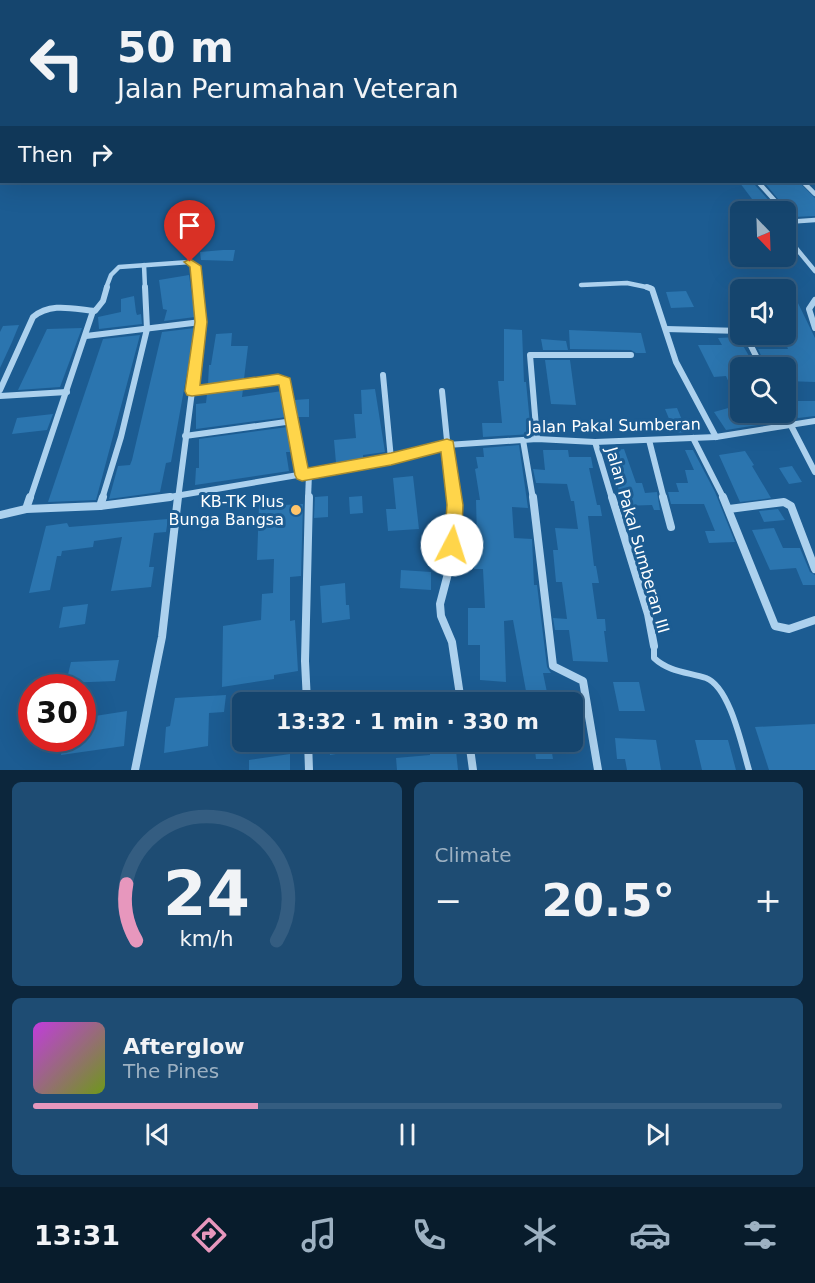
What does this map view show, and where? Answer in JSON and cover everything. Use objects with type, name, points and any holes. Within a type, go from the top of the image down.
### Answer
[{"type":"street","points":[[759,183],[776,201]]},
{"type":"street","points":[[804,183],[815,194]]},
{"type":"street","points":[[796,221],[815,220]]},
{"type":"street","points":[[796,248],[815,271]]},
{"type":"street","points":[[0,390],[35,313],[65,307],[93,311],[101,307],[114,270],[144,265],[194,264],[201,322],[157,668],[135,770]]},
{"type":"street","points":[[100,506],[121,437],[147,329],[144,265]]},
{"type":"street","points":[[581,285],[627,284],[650,287],[676,362],[716,437]]},
{"type":"street","points":[[815,300],[809,309],[815,328]]},
{"type":"street","points":[[26,509],[93,311]]},
{"type":"street","points":[[86,336],[201,322]]},
{"type":"street","points":[[666,329],[730,331]]},
{"type":"street","points":[[537,439],[530,355],[631,355]]},
{"type":"street","points":[[383,375],[391,459]]},
{"type":"street","points":[[192,391],[281,379],[287,384],[305,475],[307,692]]},
{"type":"street","points":[[442,391],[455,514],[451,562],[440,604],[441,616],[452,642],[460,692]]},
{"type":"street","points":[[0,396],[67,393]]},
{"type":"street","points":[[185,436],[293,421]]},
{"type":"street","name":"Jalan Pakal Sumberan","points":[[0,515],[26,509],[100,506],[178,496],[391,459],[447,445],[537,439],[595,442],[716,437],[815,422]]},
{"type":"street","points":[[790,425],[815,472]]},
{"type":"street","points":[[693,438],[729,508],[777,629],[786,630],[815,620]]},
{"type":"street","points":[[523,440],[532,486],[553,666],[558,671],[579,676],[583,681],[598,770]]},
{"type":"street","points":[[649,440],[671,527]]},
{"type":"street","name":"Jalan Pakal Sumberan III","points":[[595,442],[648,614],[654,646]]},
{"type":"street","points":[[729,508],[784,502],[788,504],[815,569]]},
{"type":"street","points":[[308,752],[309,770]]},
{"type":"street","points":[[471,752],[473,770]]},
{"type":"lane","points":[[654,646],[654,658],[659,665],[711,681],[724,696],[749,770]]},
{"type":"building","points":[[740,183],[754,183],[769,201],[754,201]]},
{"type":"building","points":[[765,183],[800,183],[815,198],[815,216],[796,217],[796,201],[780,201]]},
{"type":"building","points":[[235,250],[233,261],[201,260],[200,252]]},
{"type":"building","points":[[189,275],[195,317],[164,321],[167,310],[163,309],[159,280]]},
{"type":"building","points":[[686,291],[694,307],[671,308],[666,292]]},
{"type":"building","points":[[134,296],[136,312],[137,315],[141,314],[142,324],[99,329],[98,317],[121,312],[121,299]]},
{"type":"building","points":[[797,301],[815,338],[815,382],[796,381],[796,357],[762,357],[758,349],[788,349],[786,345],[796,345]]},
{"type":"building","points":[[19,325],[0,368],[0,332],[3,326]]},
{"type":"building","points":[[82,328],[60,387],[18,390],[47,329]]},
{"type":"building","points":[[195,328],[171,462],[166,463],[160,492],[109,499],[118,466],[130,465],[132,460],[162,332]]},
{"type":"building","points":[[504,329],[522,330],[524,382],[526,382],[531,434],[483,437],[482,423],[502,423],[498,381],[504,381]]},
{"type":"building","points":[[569,330],[641,333],[646,353],[636,353],[631,350],[570,349]]},
{"type":"building","points":[[232,333],[231,346],[248,346],[244,379],[208,384],[209,365],[211,365],[216,334]]},
{"type":"building","points":[[140,335],[96,500],[48,502],[103,339]]},
{"type":"building","points":[[730,337],[730,345],[743,345],[750,357],[730,357],[730,385],[726,376],[714,377],[698,345],[722,345],[718,338]]},
{"type":"building","points":[[541,339],[566,341],[568,350],[543,350]]},
{"type":"building","points":[[545,360],[570,360],[576,405],[551,404]]},
{"type":"building","points":[[243,389],[242,397],[282,391],[287,417],[196,429],[196,404],[206,403],[207,394]]},
{"type":"building","points":[[375,389],[385,452],[363,455],[363,458],[336,463],[334,440],[356,438],[354,414],[362,414],[361,390]]},
{"type":"building","points":[[309,399],[309,417],[297,417],[294,400]]},
{"type":"building","points":[[796,401],[815,401],[815,416],[798,418]]},
{"type":"building","points":[[677,408],[687,432],[675,433],[665,409]]},
{"type":"building","points":[[730,408],[730,423],[770,423],[726,430],[714,412]]},
{"type":"building","points":[[53,414],[47,430],[12,434],[17,418]]},
{"type":"building","points":[[288,427],[290,452],[286,452],[289,471],[195,485],[196,468],[199,468],[199,439]]},
{"type":"building","points":[[519,445],[528,508],[512,507],[514,538],[532,539],[534,585],[537,585],[547,667],[551,673],[543,673],[547,692],[526,692],[513,620],[504,621],[506,682],[480,680],[480,645],[468,645],[468,608],[485,608],[483,569],[474,569],[472,538],[477,538],[476,500],[480,500],[475,469],[478,468],[476,457],[484,457],[483,448]]},
{"type":"building","points":[[624,449],[636,483],[642,483],[645,493],[657,492],[660,510],[654,510],[652,505],[623,506],[608,451]]},
{"type":"building","points":[[543,450],[568,450],[569,457],[591,457],[593,468],[589,468],[597,505],[600,505],[602,516],[588,516],[594,566],[596,566],[599,583],[592,583],[597,619],[605,619],[606,631],[604,631],[608,662],[573,661],[569,630],[555,630],[553,618],[567,619],[562,582],[556,582],[553,550],[558,550],[555,528],[578,529],[574,501],[571,501],[567,484],[536,483],[533,469],[545,470]]},
{"type":"building","points":[[685,450],[693,450],[715,492],[735,542],[709,543],[705,531],[715,531],[704,504],[671,504],[668,492],[679,492],[676,483],[688,483],[685,470],[694,470]]},
{"type":"building","points":[[745,451],[771,498],[740,502],[719,455]]},
{"type":"building","points":[[792,466],[802,482],[789,484],[779,468]]},
{"type":"building","points":[[413,476],[419,529],[388,531],[386,509],[396,509],[393,478]]},
{"type":"building","points":[[328,496],[328,517],[314,518],[315,497]]},
{"type":"building","points":[[362,496],[363,513],[350,514],[349,497]]},
{"type":"building","points":[[284,503],[284,505],[303,504],[301,576],[290,577],[290,621],[295,620],[298,671],[274,675],[274,679],[222,687],[223,626],[261,620],[262,594],[273,593],[274,559],[257,560],[259,505]]},
{"type":"building","points":[[778,509],[785,520],[764,522],[759,511]]},
{"type":"building","points":[[168,519],[166,532],[154,533],[149,567],[154,567],[151,587],[111,591],[122,537],[94,541],[93,547],[62,551],[61,556],[57,556],[50,590],[29,593],[46,526],[67,523],[69,527]]},
{"type":"building","points":[[774,528],[783,548],[800,548],[810,572],[815,575],[815,585],[803,585],[796,568],[770,570],[752,530]]},
{"type":"building","points":[[401,570],[431,572],[431,590],[400,588]]},
{"type":"building","points":[[345,583],[346,605],[349,605],[350,619],[322,623],[320,586]]},
{"type":"building","points":[[88,604],[85,624],[59,628],[63,607]]},
{"type":"building","points":[[119,660],[115,681],[96,682],[96,674],[68,674],[71,662]]},
{"type":"building","points":[[613,682],[639,682],[645,711],[619,711]]},
{"type":"building","points":[[226,695],[224,712],[209,713],[208,746],[164,753],[166,727],[170,726],[175,698]]},
{"type":"building","points":[[127,711],[124,746],[96,750],[96,716]]},
{"type":"building","points":[[815,724],[815,770],[769,770],[755,727]]},
{"type":"building","points":[[615,738],[656,740],[661,770],[627,770],[625,759],[617,759]]},
{"type":"building","points":[[695,740],[728,740],[736,770],[702,770]]},
{"type":"building","points":[[62,752],[82,752],[61,755]]},
{"type":"building","points":[[330,752],[348,752],[330,755]]},
{"type":"building","points":[[430,752],[456,752],[458,770],[397,770],[396,758],[430,755]]},
{"type":"building","points":[[535,752],[552,752],[553,759],[536,759]]},
{"type":"building","points":[[290,754],[290,770],[249,770],[249,760]]},
{"type":"place","name":"KB-TK Plus Bunga Bangsa","points":[[296,510]]},
{"type":"route","points":[[190,262],[195,266],[201,322],[192,391],[278,379],[286,382],[302,475],[391,459],[447,445],[455,505],[452,545]]}]
